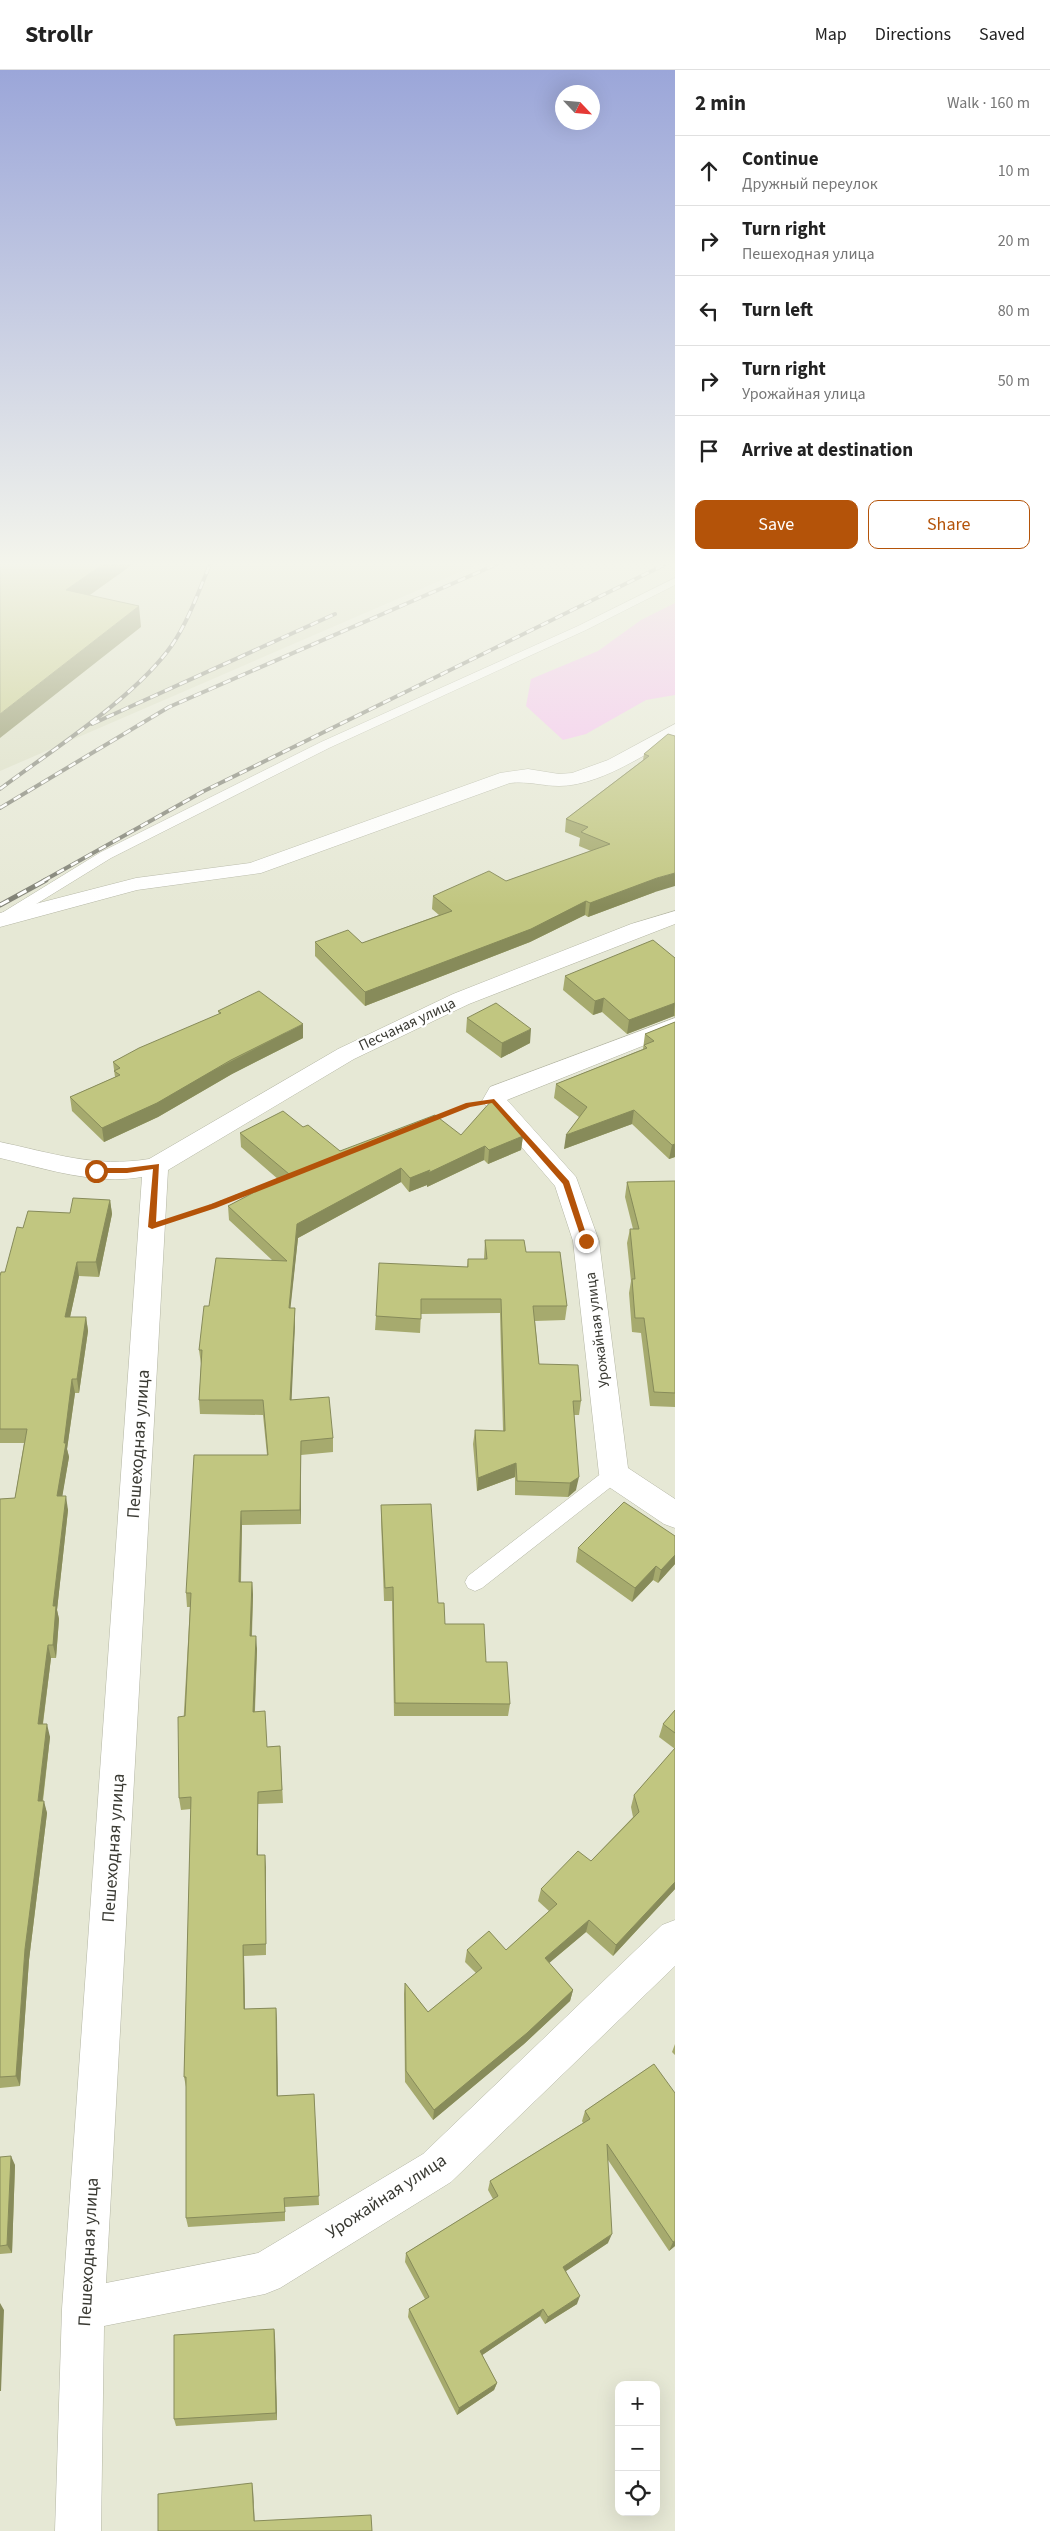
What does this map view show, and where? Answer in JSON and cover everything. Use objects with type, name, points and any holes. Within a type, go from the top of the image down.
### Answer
[{"type":"street","points":[[1,920],[136,884],[254,870],[507,776],[528,775],[560,780],[576,778],[615,764],[675,730]]},
{"type":"street","name":"Песчаная улица","points":[[156,1166],[346,1054],[461,999],[639,929],[675,917]]},
{"type":"street","points":[[494,1101],[499,1093],[675,1025]]},
{"type":"street","name":"Урожайная улица","points":[[494,1101],[567,1183],[586,1241],[614,1474]]},
{"type":"street","points":[[0,1150],[96,1171],[127,1171],[156,1166]]},
{"type":"street","name":"Пешеходная улица","points":[[78,2531],[84,2309],[156,1166]]},
{"type":"street","points":[[614,1474],[675,1515]]},
{"type":"street","name":"Урожайная улица","points":[[84,2309],[265,2273],[437,2168],[666,1949],[675,1938]]},
{"type":"lane","points":[[1,920],[106,855],[299,758],[476,677]]},
{"type":"lane","points":[[475,1582],[614,1474]]},
{"type":"path","points":[[432,1119],[468,1105],[494,1101]]},
{"type":"path","points":[[152,1227],[214,1206],[277,1181]]},
{"type":"shaded area","points":[[0,677],[218,677],[0,771]]},
{"type":"shaded area","points":[[536,677],[675,677],[675,695],[646,700],[586,734],[563,740],[526,706],[531,679]]},
{"type":"building","points":[[0,677],[48,677],[0,714]]},
{"type":"building","points":[[668,734],[675,736],[675,873],[590,903],[586,901],[531,929],[365,992],[315,942],[348,930],[362,943],[452,911],[433,896],[489,871],[506,881],[610,844],[581,832],[588,827],[566,819],[649,756],[644,754]]},
{"type":"building","points":[[653,940],[675,958],[675,1003],[629,1020],[604,998],[595,1001],[565,976]]},
{"type":"building","points":[[259,991],[303,1024],[231,1060],[157,1103],[102,1128],[70,1097],[120,1075],[114,1071],[120,1068],[113,1062],[139,1048],[221,1013],[218,1011]]},
{"type":"building","points":[[496,1003],[531,1029],[502,1043],[467,1018]]},
{"type":"building","points":[[675,1022],[675,1144],[672,1145],[634,1110],[566,1135],[587,1107],[556,1084],[647,1048],[644,1045],[654,1041],[645,1034]]},
{"type":"building","points":[[492,1100],[523,1136],[489,1150],[485,1146],[428,1173],[430,1170],[410,1178],[401,1168],[297,1224],[289,1308],[295,1308],[290,1400],[329,1397],[333,1438],[301,1441],[300,1510],[241,1511],[239,1582],[252,1582],[250,1636],[256,1636],[253,1712],[265,1711],[267,1747],[280,1746],[282,1790],[258,1792],[257,1855],[265,1855],[266,1944],[243,1945],[244,2009],[276,2008],[277,2096],[314,2094],[319,2196],[284,2198],[285,2212],[186,2218],[186,2077],[184,2077],[191,1797],[179,1798],[178,1717],[185,1716],[191,1593],[186,1593],[194,1455],[268,1455],[263,1400],[199,1400],[202,1350],[199,1350],[204,1306],[209,1306],[216,1258],[287,1261],[228,1206],[289,1174],[240,1133],[283,1111],[303,1127],[308,1125],[340,1151],[435,1115],[461,1135]]},
{"type":"building","points":[[675,1181],[675,1393],[654,1392],[644,1318],[635,1318],[632,1279],[635,1279],[630,1229],[639,1229],[627,1182]]},
{"type":"building","points":[[73,1198],[110,1200],[96,1262],[77,1262],[65,1317],[86,1317],[77,1379],[72,1379],[64,1443],[66,1443],[57,1496],[66,1496],[53,1606],[56,1606],[53,1645],[48,1645],[38,1724],[47,1724],[38,1801],[44,1801],[25,1949],[16,2076],[0,2077],[0,1499],[15,1498],[27,1429],[0,1429],[0,1276],[1,1272],[5,1272],[17,1227],[23,1228],[28,1211],[70,1213]]},
{"type":"building","points":[[485,1240],[524,1240],[526,1252],[560,1252],[567,1306],[533,1306],[539,1364],[578,1365],[581,1401],[573,1401],[579,1477],[570,1483],[517,1481],[516,1463],[478,1478],[475,1430],[505,1431],[501,1299],[421,1299],[421,1319],[376,1316],[379,1263],[468,1267],[468,1259],[487,1259]]},
{"type":"building","points":[[624,1502],[675,1536],[675,1555],[661,1570],[656,1566],[635,1588],[578,1548]]},
{"type":"building","points":[[431,1504],[438,1603],[444,1603],[445,1624],[484,1624],[486,1662],[507,1662],[510,1704],[395,1703],[393,1587],[385,1588],[381,1505]]},
{"type":"building","points":[[675,1710],[675,1733],[663,1724]]},
{"type":"building","points":[[675,1748],[675,1882],[616,1945],[589,1920],[545,1958],[573,1990],[527,2033],[434,2110],[406,2071],[405,1983],[428,2012],[482,1968],[467,1950],[489,1931],[506,1950],[557,1904],[541,1889],[578,1851],[591,1861],[639,1812],[634,1795]]},
{"type":"building","points":[[654,2064],[675,2093],[675,2241],[673,2242],[607,2144],[612,2234],[563,2267],[580,2296],[548,2317],[543,2309],[480,2351],[497,2383],[459,2408],[409,2309],[429,2297],[406,2253],[498,2196],[490,2181],[590,2119],[585,2111]]},
{"type":"building","points":[[11,2156],[7,2245],[0,2246],[0,2157]]},
{"type":"building","points":[[274,2329],[276,2413],[174,2419],[174,2335]]},
{"type":"building","points":[[252,2483],[254,2521],[371,2515],[372,2531],[158,2531],[158,2494]]},
{"type":"railway","points":[[0,789],[92,722],[144,677]]},
{"type":"railway","points":[[92,724],[196,677]]},
{"type":"railway","points":[[0,808],[169,707],[238,677]]},
{"type":"railway","points":[[43,881],[204,791],[436,677]]},
{"type":"railway","points":[[0,905],[46,880]]},
{"type":"route","points":[[96,1171],[127,1171],[156,1166],[152,1227],[214,1206],[468,1105],[494,1101],[567,1183],[586,1241]]}]
